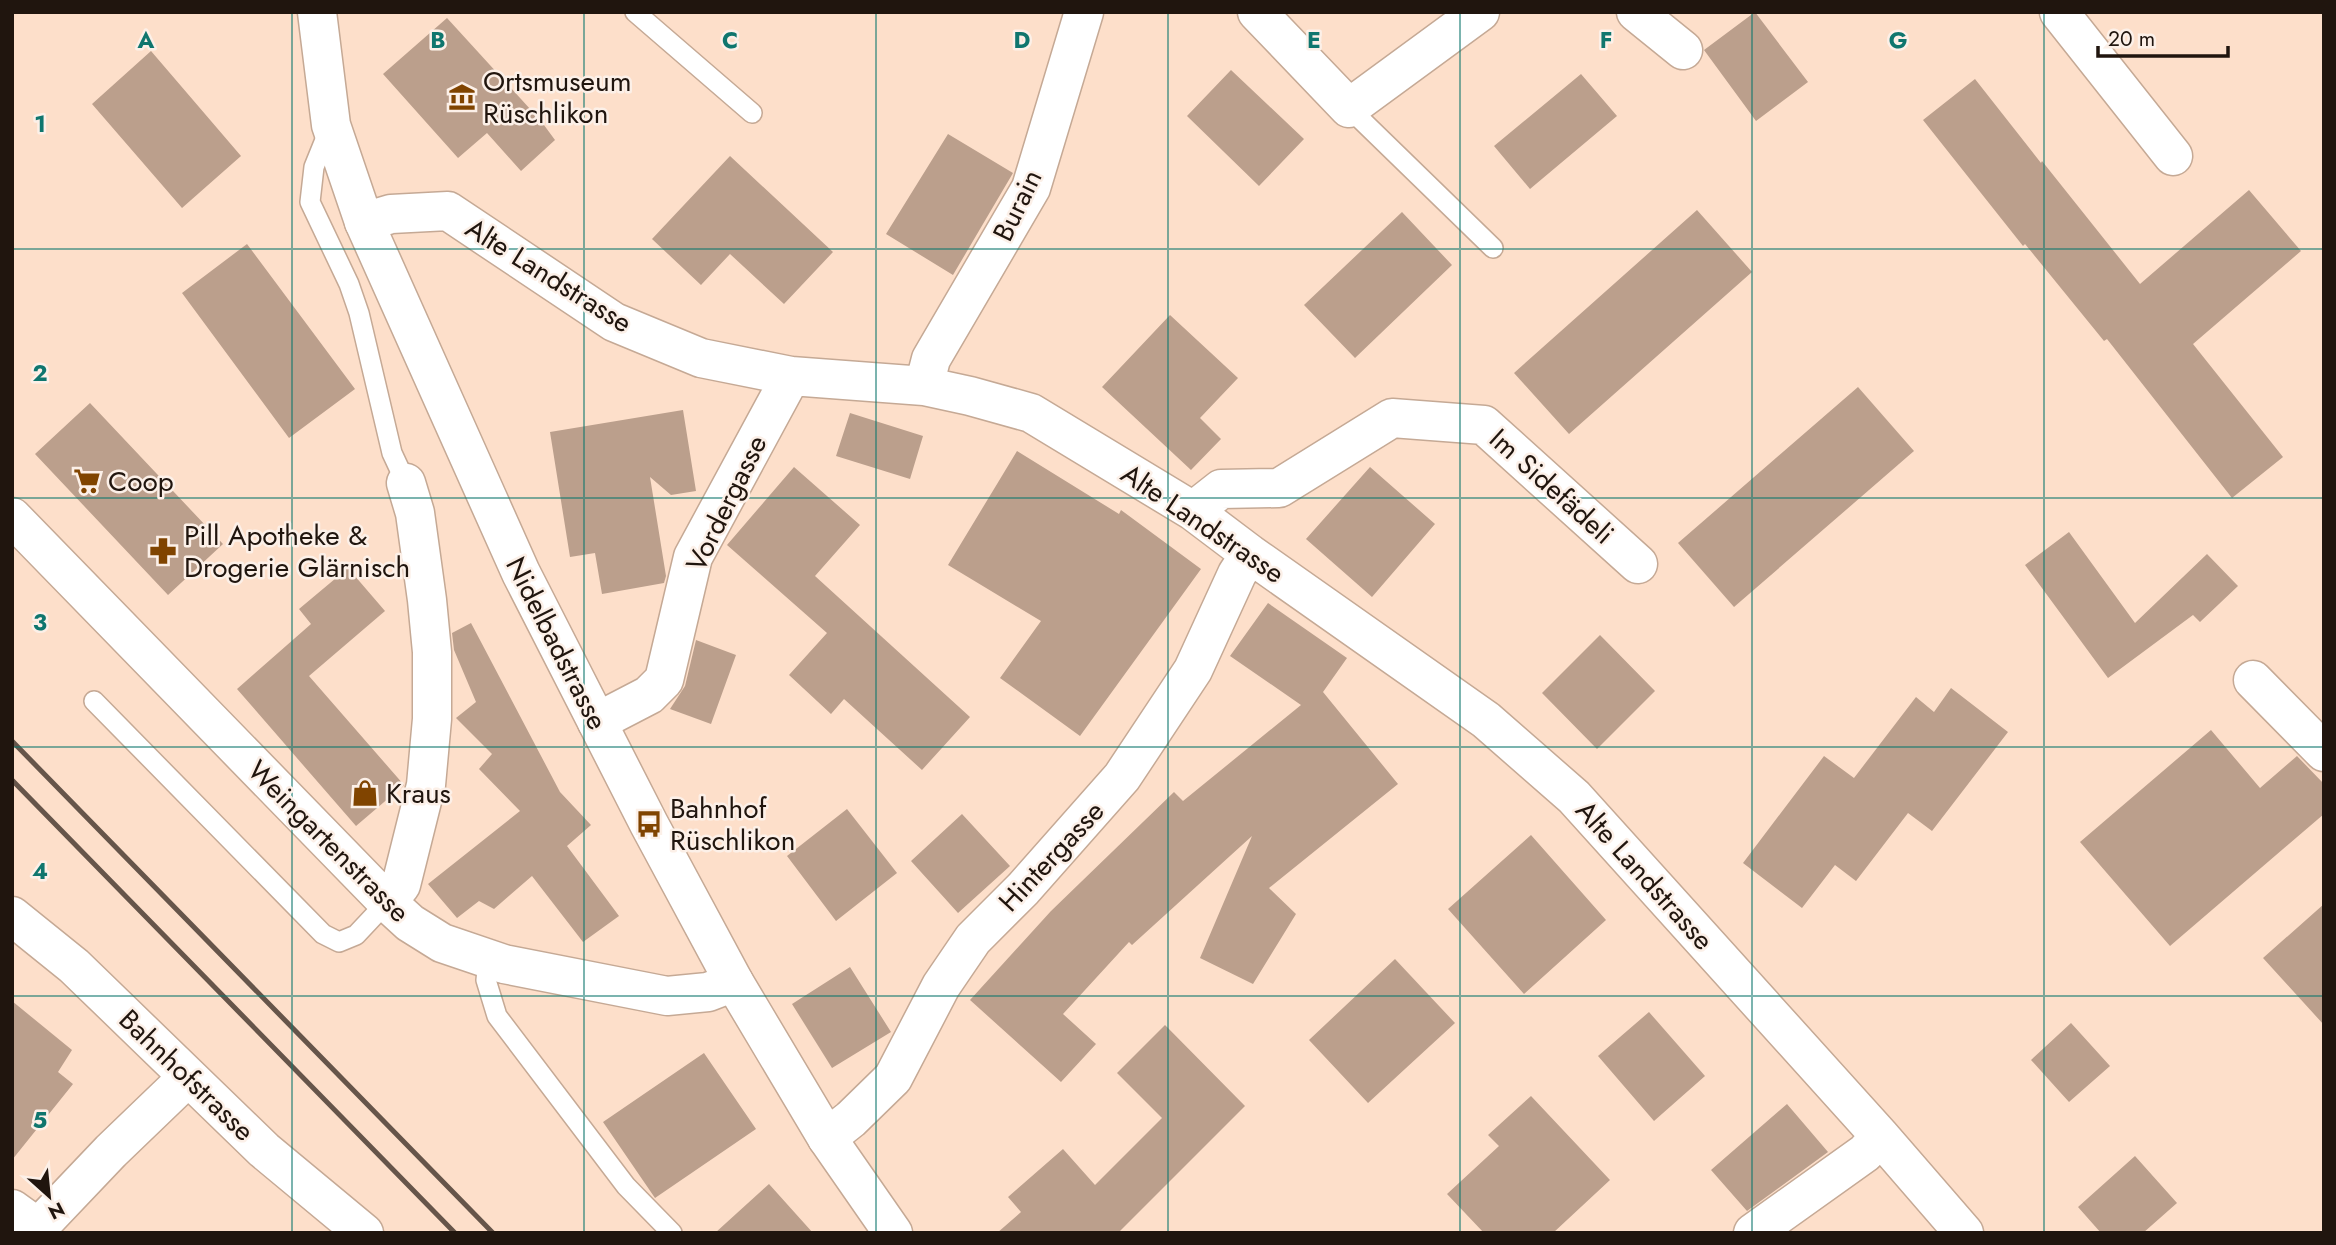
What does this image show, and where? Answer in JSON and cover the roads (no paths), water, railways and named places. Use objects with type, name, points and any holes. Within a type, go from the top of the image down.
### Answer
[{"type":"street","name":"Nidelbadstrasse","points":[[317,12],[331,125],[364,222],[521,573],[649,824],[734,982],[827,1138],[893,1233]]},
{"type":"street","name":"Burain","points":[[924,386],[931,359],[1031,188],[1084,12]]},
{"type":"street","points":[[1257,12],[1349,108],[1480,12]]},
{"type":"street","points":[[1636,12],[1683,50]]},
{"type":"street","points":[[2059,12],[2174,156]]},
{"type":"street","name":"Alte Landstrasse","points":[[364,222],[391,214],[448,211],[614,321],[701,358],[792,376],[924,386],[1031,413],[1193,511],[1486,720],[1574,797],[1964,1233]]},
{"type":"street","name":"Vordergasse","points":[[597,722],[649,695],[664,680],[693,557],[792,376]]},
{"type":"street","name":"Im Sidefädeli","points":[[1193,511],[1221,489],[1279,488],[1392,418],[1484,425],[1638,564]]},
{"type":"street","points":[[387,902],[401,885],[426,785],[432,719],[432,652],[427,600],[415,513],[406,483]]},
{"type":"street","name":"Weingartenstrasse","points":[[12,517],[410,923],[442,943],[488,960],[667,996],[708,992],[734,982]]},
{"type":"street","name":"Hintergasse","points":[[827,1138],[851,1119],[894,1077],[941,986],[973,939],[1023,889],[1122,777],[1193,670],[1237,573],[1250,554]]},
{"type":"street","points":[[2253,680],[2324,752]]},
{"type":"street","name":"Bahnhofstrasse","points":[[12,916],[74,966],[264,1150],[364,1233]]},
{"type":"street","points":[[27,1223],[111,1151],[188,1077]]},
{"type":"street","points":[[1753,1233],[1865,1153],[1880,1136]]},
{"type":"lane","points":[[635,12],[752,113]]},
{"type":"lane","points":[[1349,108],[1493,248]]},
{"type":"lane","points":[[331,125],[314,167],[310,202],[349,284],[359,313],[392,453],[406,483]]},
{"type":"lane","points":[[94,701],[323,934],[339,942],[356,935],[387,902]]},
{"type":"lane","points":[[488,960],[486,980],[497,1016],[626,1186],[672,1233]]},
{"type":"railway","points":[[12,741],[493,1233]]},
{"type":"railway","points":[[12,780],[455,1233]]},
{"type":"place","name":"Ortsmuseum Rüschlikon","points":[[462,97]]},
{"type":"place","name":"Coop","points":[[87,481]]},
{"type":"place","name":"Pill Apotheke & Drogerie Glärnisch","points":[[163,551]]},
{"type":"place","name":"Kraus","points":[[365,793]]},
{"type":"place","name":"Bahnhof Rüschlikon","points":[[649,824]]}]
